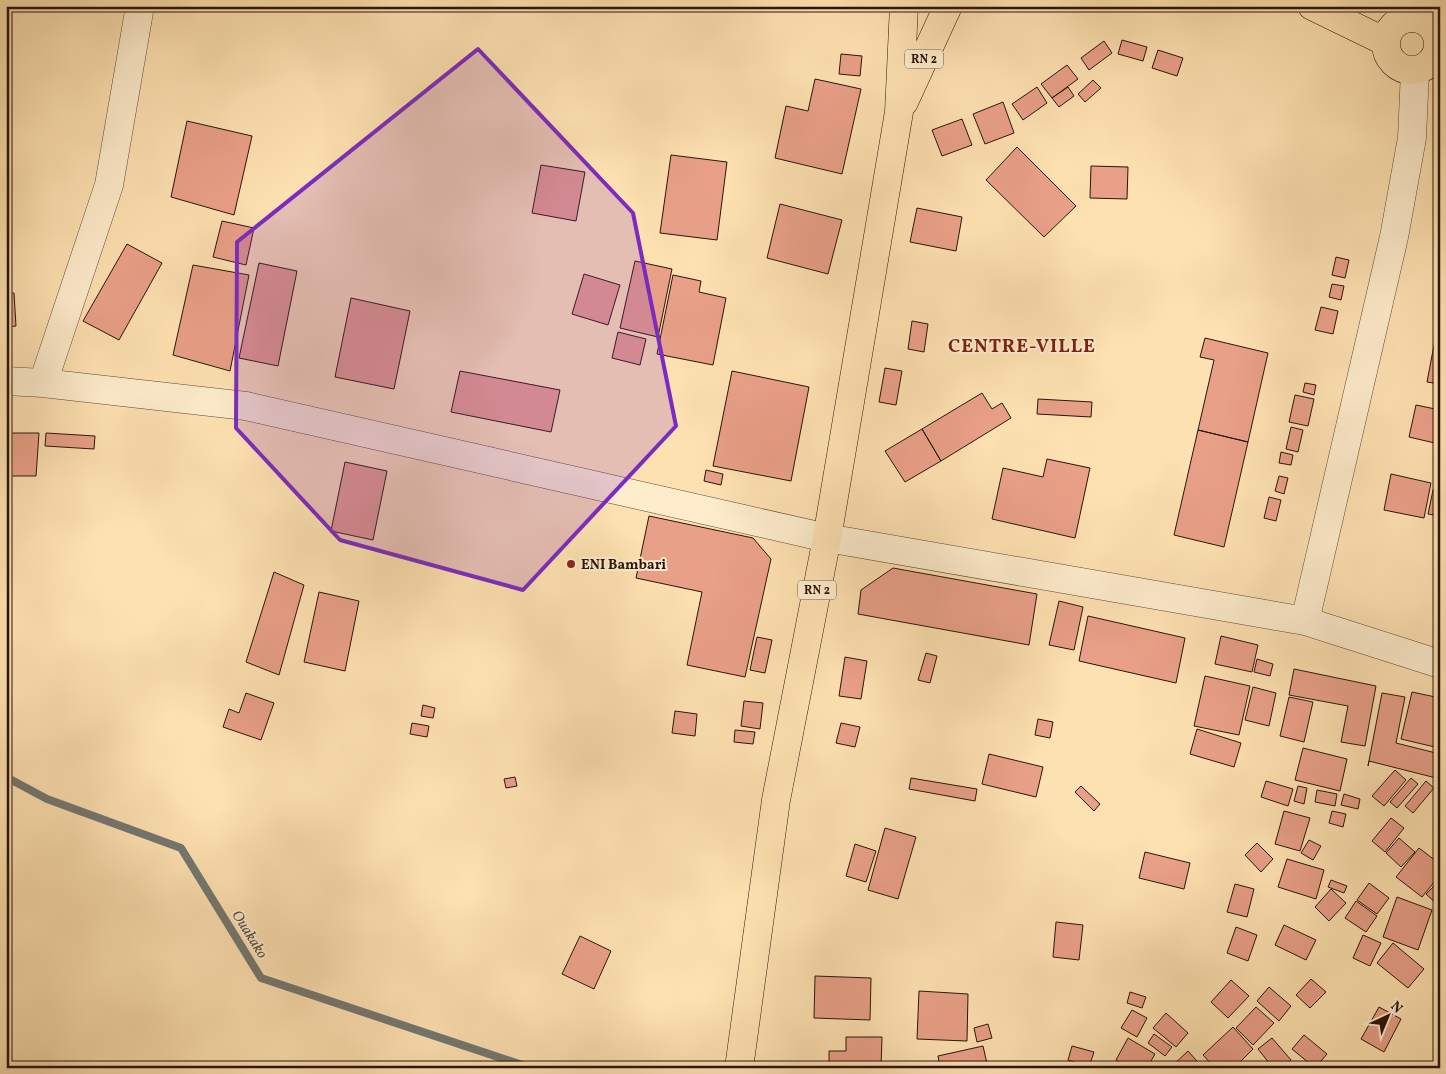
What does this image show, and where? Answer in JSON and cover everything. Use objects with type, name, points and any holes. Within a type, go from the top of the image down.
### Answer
[{"type":"main road","name":"RN 2","points":[[739,1068],[776,800],[827,538],[899,112],[904,6]]},
{"type":"main road","name":"RN 2","points":[[899,112],[948,6]]},
{"type":"main road","points":[[1303,6],[1313,6],[1386,42]]},
{"type":"main road","points":[[1408,18],[1418,19],[1428,23],[1438,36],[1437,51],[1433,60],[1425,67],[1415,71],[1405,70],[1396,66],[1389,58],[1386,42],[1390,28],[1398,22],[1408,18]]},
{"type":"street","points":[[43,383],[109,185],[140,6]]},
{"type":"street","points":[[1305,621],[1394,237],[1412,138],[1415,71]]},
{"type":"street","points":[[6,381],[43,383],[246,406],[827,538],[1305,621],[1440,664]]},
{"type":"highlighted area","points":[[478,49],[633,213],[676,426],[523,590],[340,540],[236,428],[237,242]]},
{"type":"building","points":[[1122,40],[1147,47],[1143,61],[1118,54]]},
{"type":"building","points":[[1104,41],[1112,53],[1089,70],[1081,58]]},
{"type":"building","points":[[1158,50],[1183,58],[1177,76],[1152,68]]},
{"type":"building","points":[[841,54],[862,56],[860,76],[839,74]]},
{"type":"building","points":[[1067,65],[1078,79],[1052,98],[1041,84]]},
{"type":"building","points":[[815,79],[861,89],[842,174],[775,158],[786,106],[808,111]]},
{"type":"building","points":[[1093,80],[1101,88],[1085,102],[1078,94]]},
{"type":"building","points":[[1037,87],[1047,103],[1023,120],[1012,104]]},
{"type":"building","points":[[1068,87],[1074,96],[1059,107],[1052,98]]},
{"type":"building","points":[[1003,102],[1014,133],[985,144],[973,114]]},
{"type":"building","points":[[962,119],[972,145],[942,156],[932,130]]},
{"type":"building","points":[[187,121],[252,136],[234,215],[171,197]]},
{"type":"building","points":[[1017,147],[1076,206],[1044,237],[986,180]]},
{"type":"building","points":[[671,155],[727,162],[717,240],[660,233]]},
{"type":"building","points":[[541,165],[585,172],[576,221],[532,213]]},
{"type":"building","points":[[1091,166],[1128,167],[1127,199],[1090,198]]},
{"type":"building","points":[[780,204],[842,220],[828,274],[767,258]]},
{"type":"building","points":[[917,208],[962,217],[956,251],[910,242]]},
{"type":"building","points":[[222,221],[254,228],[246,265],[213,257]]},
{"type":"building","points":[[127,244],[162,263],[119,340],[83,321]]},
{"type":"building","points":[[1336,257],[1349,260],[1345,278],[1332,275]]},
{"type":"building","points":[[635,261],[672,269],[658,337],[620,328]]},
{"type":"building","points":[[259,263],[297,271],[278,366],[239,358]]},
{"type":"building","points":[[193,265],[249,275],[230,371],[173,355]]},
{"type":"building","points":[[584,274],[620,285],[608,325],[572,314]]},
{"type":"building","points":[[673,275],[701,281],[699,292],[726,298],[713,365],[657,354]]},
{"type":"building","points":[[1332,284],[1344,286],[1341,300],[1329,297]]},
{"type":"building","points":[[6,293],[14,293],[16,326],[6,327]]},
{"type":"building","points":[[351,298],[410,311],[394,389],[335,377]]},
{"type":"building","points":[[1321,307],[1338,311],[1333,334],[1315,330]]},
{"type":"building","points":[[912,321],[928,324],[924,352],[908,349]]},
{"type":"building","points":[[1438,324],[1440,324],[1440,384],[1427,382]]},
{"type":"building","points":[[618,332],[646,339],[640,365],[612,358]]},
{"type":"building","points":[[1205,338],[1268,353],[1248,442],[1198,430],[1214,360],[1200,357]]},
{"type":"building","points":[[885,368],[902,371],[896,405],[879,402]]},
{"type":"building","points":[[460,371],[560,390],[551,432],[451,412]]},
{"type":"building","points":[[732,371],[809,387],[791,481],[713,466]]},
{"type":"building","points":[[1305,383],[1316,385],[1314,395],[1303,392]]},
{"type":"building","points":[[982,393],[992,409],[1002,403],[1011,418],[941,461],[922,429]]},
{"type":"building","points":[[1295,395],[1314,399],[1308,426],[1289,422]]},
{"type":"building","points":[[1038,399],[1092,402],[1091,417],[1037,414]]},
{"type":"building","points":[[1416,405],[1440,410],[1439,444],[1409,437]]},
{"type":"building","points":[[1291,427],[1303,430],[1298,452],[1286,449]]},
{"type":"building","points":[[922,429],[941,461],[905,482],[885,451]]},
{"type":"building","points":[[1198,430],[1248,442],[1224,547],[1174,535]]},
{"type":"building","points":[[6,433],[39,433],[36,476],[6,476]]},
{"type":"building","points":[[46,433],[95,436],[94,449],[45,446]]},
{"type":"building","points":[[1281,452],[1293,455],[1291,465],[1279,463]]},
{"type":"building","points":[[1047,459],[1090,468],[1075,538],[992,519],[1003,468],[1043,477]]},
{"type":"building","points":[[345,462],[387,471],[373,540],[331,531]]},
{"type":"building","points":[[706,470],[723,474],[721,485],[704,481]]},
{"type":"building","points":[[1391,474],[1431,483],[1424,518],[1384,510]]},
{"type":"building","points":[[1279,476],[1288,478],[1284,494],[1275,491]]},
{"type":"building","points":[[1433,490],[1440,492],[1440,516],[1428,514]]},
{"type":"building","points":[[1269,497],[1281,500],[1276,521],[1264,518]]},
{"type":"building","points":[[649,516],[753,538],[771,559],[745,677],[687,665],[702,592],[636,578]]},
{"type":"building","points":[[893,568],[1037,594],[1029,645],[858,614],[861,590]]},
{"type":"building","points":[[274,572],[304,585],[279,675],[246,662]]},
{"type":"building","points":[[319,592],[359,601],[345,671],[304,662]]},
{"type":"building","points":[[1059,601],[1083,607],[1074,650],[1049,645]]},
{"type":"building","points":[[1088,616],[1185,638],[1176,683],[1079,661]]},
{"type":"building","points":[[1221,636],[1258,645],[1252,672],[1215,664]]},
{"type":"building","points":[[757,637],[772,640],[765,673],[750,670]]},
{"type":"building","points":[[926,653],[937,656],[930,683],[918,680]]},
{"type":"building","points":[[845,657],[867,661],[861,699],[839,696]]},
{"type":"building","points":[[1257,659],[1273,664],[1270,676],[1254,672]]},
{"type":"building","points":[[1294,669],[1376,686],[1365,746],[1341,742],[1348,706],[1289,695]]},
{"type":"building","points":[[1205,676],[1250,686],[1239,735],[1194,726]]},
{"type":"building","points":[[1253,687],[1276,693],[1269,726],[1245,720]]},
{"type":"building","points":[[1412,692],[1440,698],[1439,748],[1401,739]]},
{"type":"building","points":[[246,693],[274,703],[261,740],[223,727],[229,709],[239,713]]},
{"type":"building","points":[[1382,693],[1405,697],[1396,743],[1440,754],[1440,779],[1369,761],[1368,766]]},
{"type":"building","points":[[1289,697],[1313,702],[1304,742],[1280,736]]},
{"type":"building","points":[[744,701],[763,703],[760,729],[741,726]]},
{"type":"building","points":[[423,705],[435,708],[433,718],[421,716]]},
{"type":"building","points":[[675,711],[697,714],[695,736],[672,733]]},
{"type":"building","points":[[1038,719],[1053,722],[1050,738],[1035,735]]},
{"type":"building","points":[[412,723],[429,726],[427,737],[410,734]]},
{"type":"building","points":[[841,723],[860,727],[855,747],[836,743]]},
{"type":"building","points":[[1197,729],[1241,743],[1234,767],[1190,754]]},
{"type":"building","points":[[735,730],[755,732],[753,744],[734,742]]},
{"type":"building","points":[[1303,748],[1347,759],[1340,791],[1295,780]]},
{"type":"building","points":[[989,754],[1043,767],[1036,797],[982,784]]},
{"type":"building","points":[[1395,770],[1406,780],[1384,806],[1372,796]]},
{"type":"building","points":[[515,777],[517,786],[506,788],[504,779]]},
{"type":"building","points":[[911,778],[977,789],[975,801],[909,789]]},
{"type":"building","points":[[1411,778],[1418,784],[1397,808],[1390,802]]},
{"type":"building","points":[[1266,781],[1293,789],[1288,806],[1261,797]]},
{"type":"building","points":[[1426,781],[1434,788],[1413,813],[1405,806]]},
{"type":"building","points":[[1081,786],[1100,804],[1094,811],[1075,792]]},
{"type":"building","points":[[1298,786],[1307,788],[1304,804],[1294,801]]},
{"type":"building","points":[[1317,790],[1337,794],[1335,806],[1315,802]]},
{"type":"building","points":[[1344,794],[1360,799],[1358,809],[1341,805]]},
{"type":"building","points":[[1284,811],[1310,818],[1300,851],[1275,844]]},
{"type":"building","points":[[1332,811],[1346,814],[1343,827],[1329,823]]},
{"type":"building","points":[[1391,818],[1404,828],[1385,852],[1372,841]]},
{"type":"building","points":[[885,828],[916,837],[898,899],[868,890]]},
{"type":"building","points":[[1399,838],[1415,852],[1401,867],[1386,853]]},
{"type":"building","points":[[1309,840],[1321,846],[1313,860],[1301,853]]},
{"type":"building","points":[[1257,843],[1273,859],[1261,872],[1245,855]]},
{"type":"building","points":[[855,844],[876,851],[866,882],[846,876]]},
{"type":"building","points":[[1419,848],[1440,864],[1440,875],[1422,897],[1396,877]]},
{"type":"building","points":[[1145,852],[1190,863],[1184,889],[1139,878]]},
{"type":"building","points":[[1287,859],[1324,870],[1316,899],[1278,887]]},
{"type":"building","points":[[1331,880],[1347,886],[1344,893],[1328,887]]},
{"type":"building","points":[[1369,883],[1389,898],[1377,914],[1357,900]]},
{"type":"building","points":[[1437,883],[1440,885],[1440,907],[1426,894]]},
{"type":"building","points":[[1235,884],[1254,889],[1247,917],[1227,912]]},
{"type":"building","points":[[1331,889],[1346,903],[1329,921],[1315,907]]},
{"type":"building","points":[[1397,897],[1432,910],[1418,950],[1383,937]]},
{"type":"building","points":[[1356,901],[1377,916],[1366,932],[1345,918]]},
{"type":"building","points":[[1056,922],[1083,925],[1079,960],[1053,957]]},
{"type":"building","points":[[1284,925],[1316,940],[1306,960],[1275,945]]},
{"type":"building","points":[[1236,927],[1257,935],[1248,961],[1227,953]]},
{"type":"building","points":[[1363,935],[1381,943],[1370,966],[1353,958]]},
{"type":"building","points":[[580,936],[611,951],[594,989],[562,974]]},
{"type":"building","points":[[1393,943],[1424,969],[1408,988],[1377,963]]},
{"type":"building","points":[[815,976],[871,978],[870,1020],[814,1018]]},
{"type":"building","points":[[1311,979],[1326,992],[1310,1008],[1296,995]]},
{"type":"building","points":[[1231,980],[1249,996],[1228,1018],[1211,1002]]},
{"type":"building","points":[[1269,987],[1291,1006],[1279,1021],[1257,1001]]},
{"type":"building","points":[[919,991],[968,994],[967,1041],[917,1039]]},
{"type":"building","points":[[1130,992],[1146,997],[1142,1008],[1127,1003]]},
{"type":"building","points":[[1256,1007],[1274,1023],[1253,1045],[1236,1028]]},
{"type":"building","points":[[1379,1007],[1401,1019],[1384,1052],[1361,1039]]},
{"type":"building","points":[[1132,1010],[1147,1018],[1137,1037],[1121,1028]]},
{"type":"building","points":[[1166,1013],[1188,1033],[1176,1047],[1153,1028]]},
{"type":"building","points":[[988,1024],[992,1038],[977,1042],[974,1028]]},
{"type":"building","points":[[1233,1027],[1253,1049],[1234,1068],[1215,1068],[1203,1055]]},
{"type":"building","points":[[1154,1034],[1172,1047],[1165,1056],[1148,1043]]},
{"type":"building","points":[[1304,1035],[1327,1054],[1315,1068],[1292,1049]]},
{"type":"building","points":[[846,1037],[882,1037],[881,1068],[829,1068],[829,1051],[846,1051]]},
{"type":"building","points":[[1128,1038],[1155,1054],[1147,1068],[1129,1068],[1116,1060]]},
{"type":"building","points":[[1272,1038],[1291,1060],[1283,1068],[1273,1068],[1258,1049]]},
{"type":"building","points":[[983,1046],[988,1068],[940,1068],[938,1056]]},
{"type":"building","points":[[1072,1046],[1094,1052],[1089,1067],[1068,1060]]},
{"type":"building","points":[[1188,1051],[1203,1068],[1170,1068]]},
{"type":"waterway","name":"Ouakako","points":[[6,777],[47,799],[181,848],[261,978],[531,1068]]},
{"type":"place","name":"ENI Bambari","points":[[571,564]]},
{"type":"district","name":"CENTRE-VILLE","points":[[1022,345]]}]
